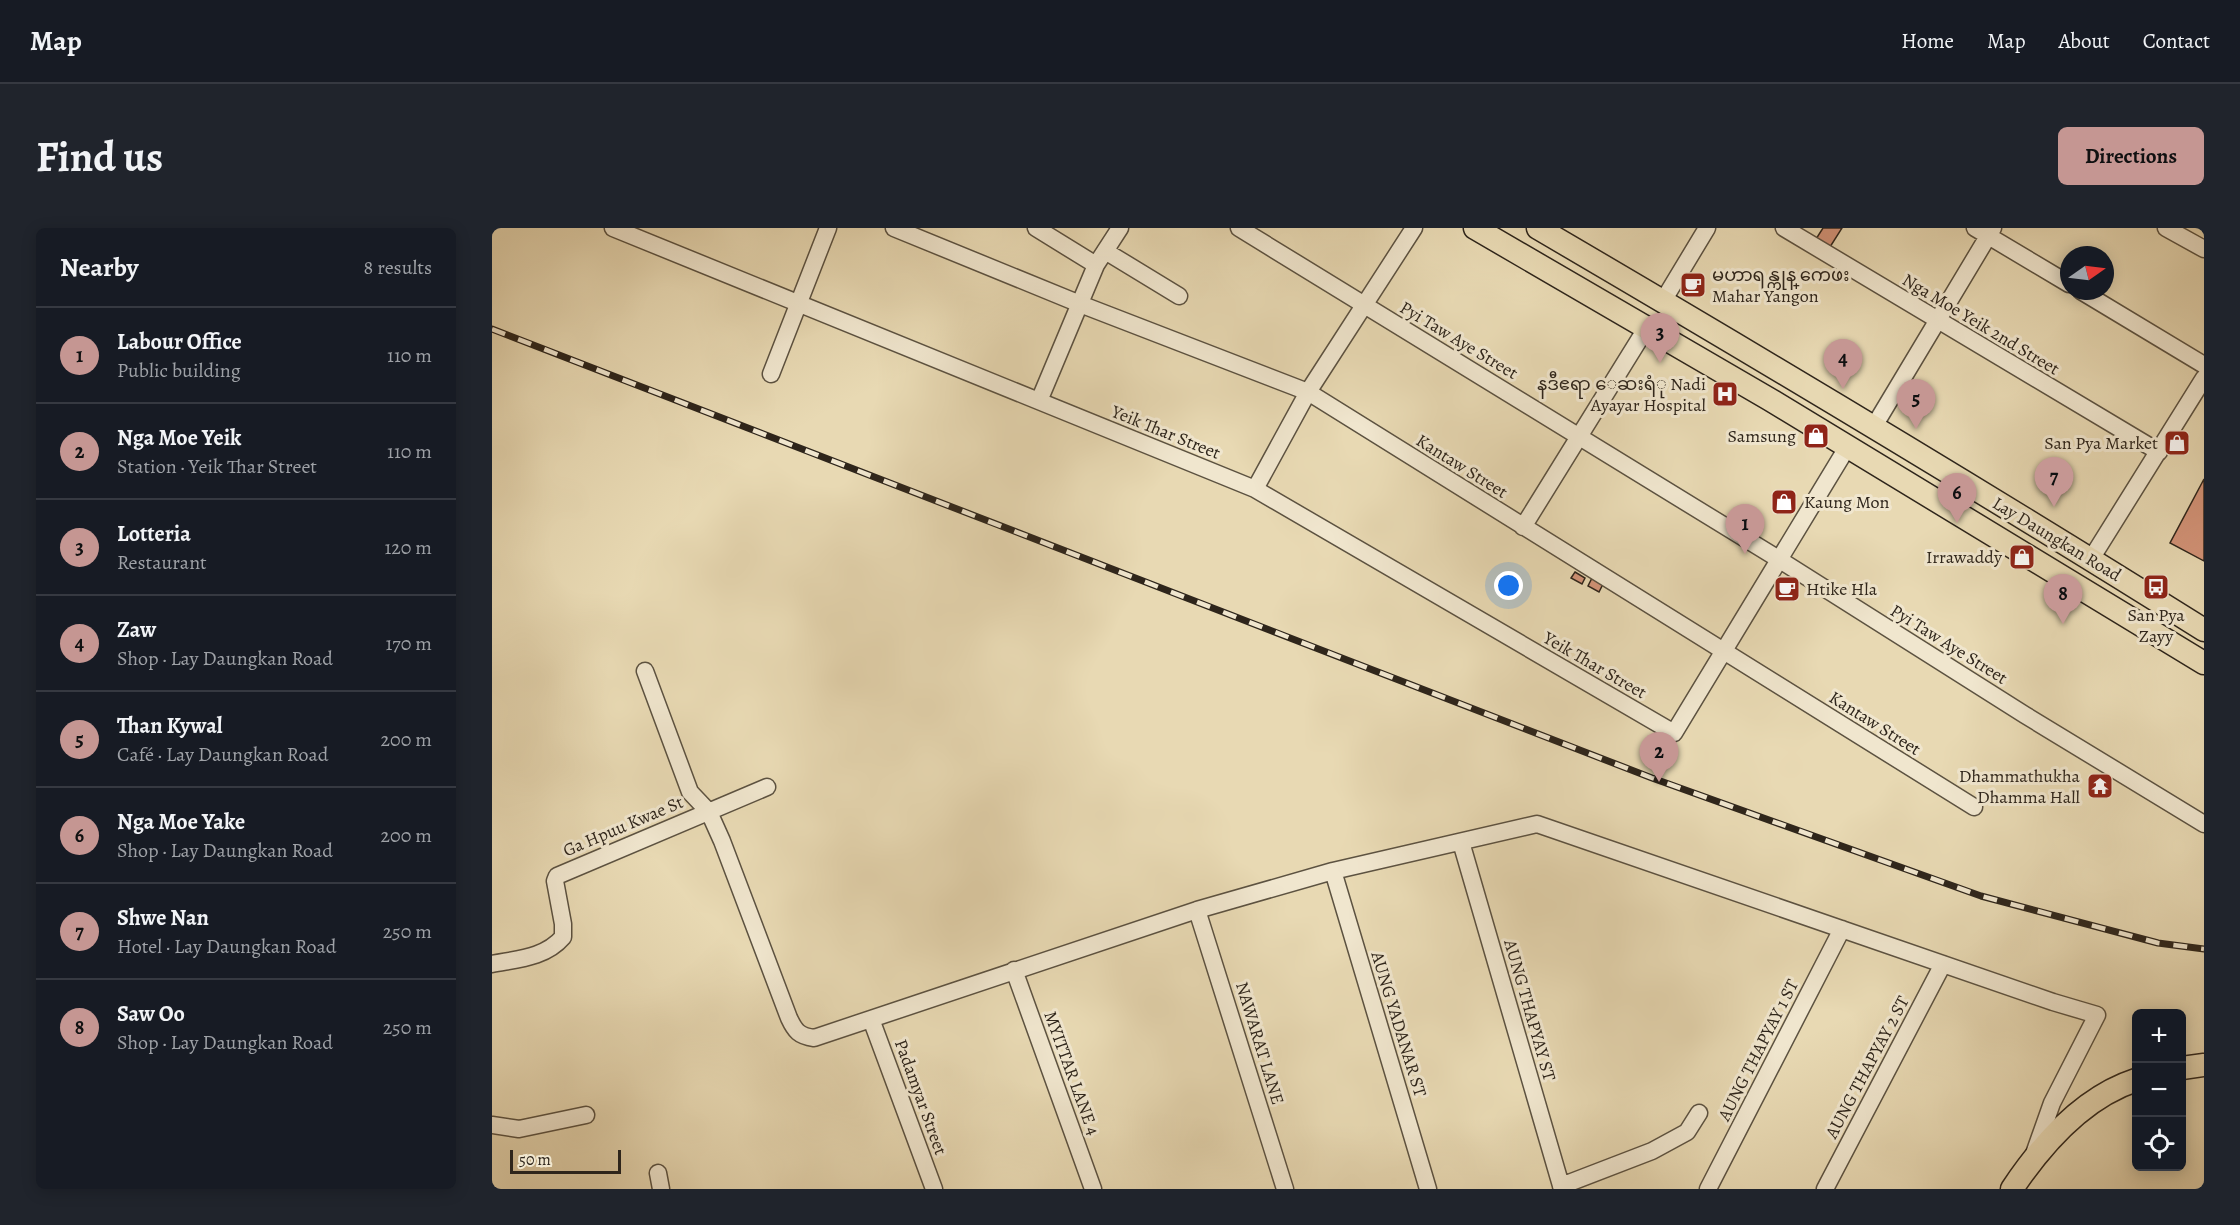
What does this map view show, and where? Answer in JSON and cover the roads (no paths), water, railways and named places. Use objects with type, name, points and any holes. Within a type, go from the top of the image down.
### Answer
[{"type":"main road","name":"Lay Daungkan Road","points":[[1475,228],[1848,446],[2204,663]]},
{"type":"main road","name":"Lay Daungkan Road","points":[[1538,228],[2091,559],[2204,630]]},
{"type":"main road","points":[[1647,327],[1663,301]]},
{"type":"main road","points":[[1768,399],[1784,374]]},
{"type":"main road","points":[[2186,1067],[2204,1065]]},
{"type":"main road","points":[[2012,1189],[2033,1158],[2075,1116],[2120,1086],[2132,1082]]},
{"type":"street","name":"Yeik Thar Street","points":[[613,228],[1255,489],[1674,733],[1724,652]]},
{"type":"street","points":[[771,374],[828,228]]},
{"type":"street","name":"Kantaw Street","points":[[894,228],[1308,393],[1974,807]]},
{"type":"street","points":[[1036,228],[1179,296]]},
{"type":"street","points":[[1039,401],[1101,258],[1120,228]]},
{"type":"street","name":"Pyi Taw Aye Street","points":[[1239,228],[1780,560],[2025,715],[2204,824]]},
{"type":"street","points":[[1255,489],[1308,393],[1414,228]]},
{"type":"street","points":[[1663,301],[1707,228]]},
{"type":"street","name":"Nga Moe Yeik 2nd Street","points":[[1784,228],[2159,452]]},
{"type":"street","points":[[2166,228],[2204,249]]},
{"type":"street","points":[[1873,428],[1938,321],[1985,231],[2060,278]]},
{"type":"street","points":[[2096,300],[2204,365]]},
{"type":"street","points":[[1524,527],[1647,327]]},
{"type":"street","points":[[2091,559],[2204,378]]},
{"type":"street","points":[[1724,652],[1848,446]]},
{"type":"street","points":[[645,671],[690,792],[709,812],[795,1030],[802,1036],[814,1038],[1197,910],[1333,871],[1537,824],[2053,1002],[2097,1015],[2052,1103],[2033,1158]]},
{"type":"street","name":"Ga Hpuu Kwae St","points":[[492,964],[536,956],[563,937],[563,924],[555,881],[557,876],[767,787]]},
{"type":"street","name":"AUNG THAPYAY ST","points":[[1461,842],[1561,1187]]},
{"type":"street","name":"AUNG YADANAR ST","points":[[1333,871],[1428,1189]]},
{"type":"street","name":"NAWARAT LANE","points":[[1197,910],[1285,1189]]},
{"type":"street","name":"AUNG THAPYAY 1 ST","points":[[1708,1189],[1842,929]]},
{"type":"street","name":"AUNG THAPYAY 2 ST","points":[[1825,1189],[1943,964]]},
{"type":"street","name":"MYITTAR LANE 4","points":[[1014,970],[1093,1189]]},
{"type":"street","name":"Padamyar Street","points":[[871,1019],[934,1189]]},
{"type":"street","points":[[1561,1187],[1652,1151],[1687,1132],[1699,1113]]},
{"type":"street","points":[[492,1125],[519,1129],[586,1115]]},
{"type":"railway","points":[[492,329],[1652,778],[1981,896],[2158,943],[2204,949]]},
{"type":"place","name":"မဟာရန္ကုန္ ကေဖး Mahar Yangon","points":[[1693,285]]},
{"type":"place","name":"Lotteria","points":[[1660,363]]},
{"type":"place","name":"Zaw","points":[[1843,389]]},
{"type":"place","name":"နဒီဧရာ ေဆးရံု Nadi Ayayar Hospital","points":[[1725,394]]},
{"type":"place","name":"Than Kywal","points":[[1916,429]]},
{"type":"place","name":"Samsung","points":[[1816,436]]},
{"type":"place","name":"San Pya Market","points":[[2177,443]]},
{"type":"place","name":"Kaung Mon","points":[[1784,502]]},
{"type":"place","name":"Shwe Nan","points":[[2054,507]]},
{"type":"place","name":"Nga Moe Yake","points":[[1957,523]]},
{"type":"place","name":"Labour Office","points":[[1745,554]]},
{"type":"place","name":"Irrawaddy","points":[[2022,557]]},
{"type":"place","name":"San Pya Zayy","points":[[2156,587]]},
{"type":"place","name":"Htike Hla","points":[[1787,589]]},
{"type":"place","name":"Saw Oo","points":[[2063,624]]},
{"type":"place","name":"Nga Moe Yeik","points":[[1659,782]]},
{"type":"place","name":"Dhammathukha Dhamma Hall","points":[[2100,786]]}]
